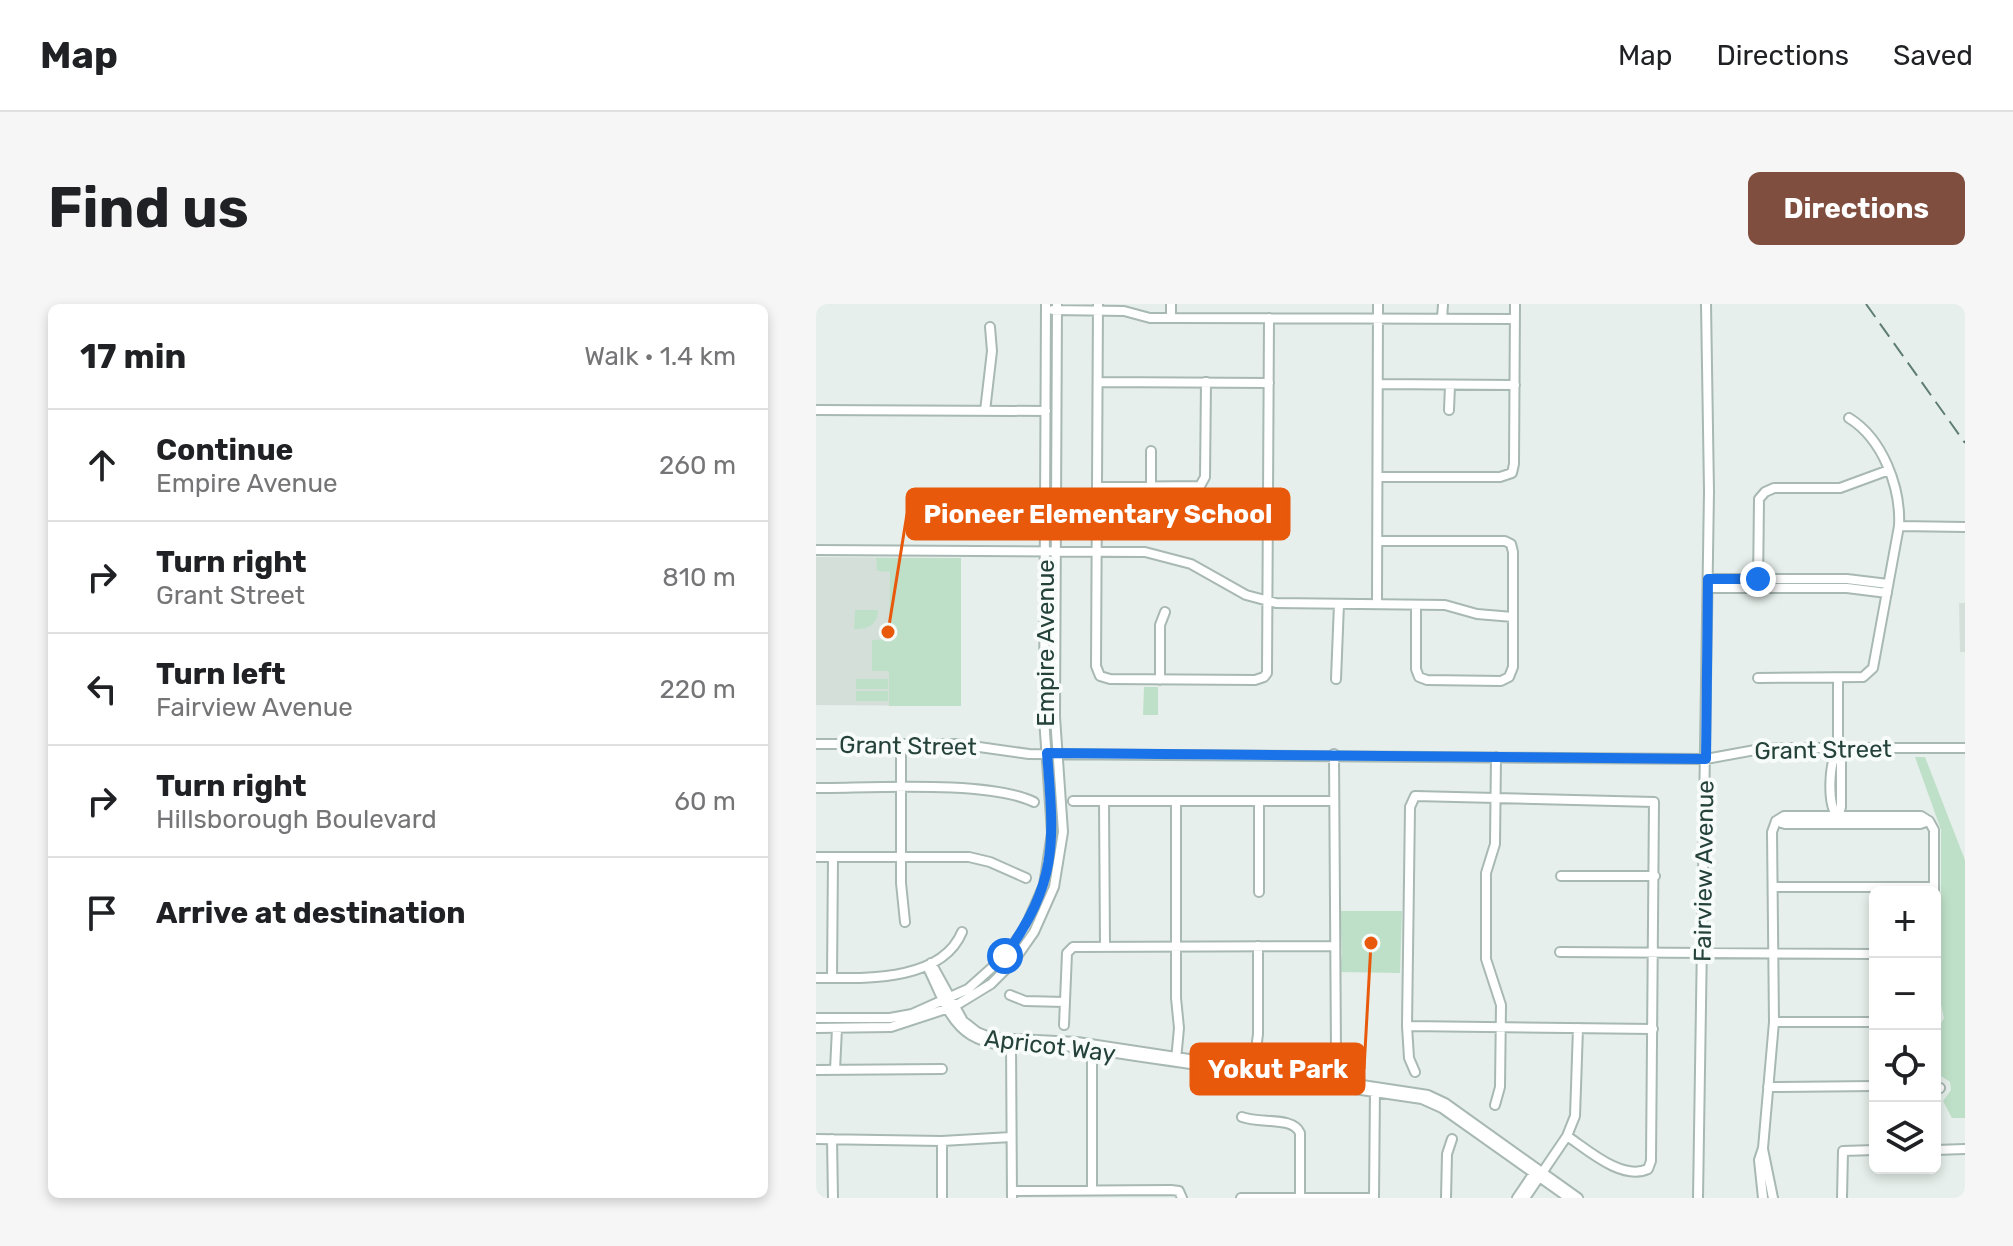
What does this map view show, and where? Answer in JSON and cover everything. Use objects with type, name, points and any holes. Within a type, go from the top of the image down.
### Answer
[{"type":"street","points":[[1171,304],[1171,318]]},
{"type":"street","points":[[1377,604],[1378,304]]},
{"type":"street","points":[[1442,319],[1443,304]]},
{"type":"street","points":[[1379,477],[1500,477],[1512,473],[1515,304]]},
{"type":"street","name":"Fairview Avenue","points":[[1698,1198],[1708,583],[1709,372],[1706,304]]},
{"type":"street","points":[[1046,307],[1098,307],[1150,318],[1515,319]]},
{"type":"street","name":"Empire Avenue","points":[[816,1018],[890,1018],[949,1003],[979,981],[1005,956],[1035,909],[1047,874],[1052,833],[1044,718],[1046,307]]},
{"type":"street","name":"Empire Avenue","points":[[816,1028],[891,1027],[991,984],[1013,962],[1045,912],[1054,887],[1063,832],[1055,717],[1057,307]]},
{"type":"street","points":[[1098,307],[1096,666],[1100,676],[1110,679],[1255,680],[1264,677],[1269,667],[1269,318]]},
{"type":"street","points":[[985,411],[992,351],[990,327]]},
{"type":"street","points":[[1098,382],[1269,383]]},
{"type":"street","points":[[1097,487],[1200,486],[1205,477],[1206,382]]},
{"type":"street","points":[[1379,384],[1515,385]]},
{"type":"street","points":[[1449,410],[1450,385]]},
{"type":"street","points":[[816,410],[1046,411]]},
{"type":"street","points":[[1758,678],[1863,677],[1873,668],[1900,507],[1889,470],[1861,425],[1849,418]]},
{"type":"street","points":[[1151,451],[1151,487]]},
{"type":"street","points":[[1758,583],[1759,499],[1765,492],[1774,488],[1840,488],[1889,470]]},
{"type":"street","points":[[1899,526],[1965,527]]},
{"type":"street","points":[[1378,541],[1505,541],[1511,544],[1513,667],[1509,677],[1501,681],[1427,680],[1419,677],[1416,669],[1416,605]]},
{"type":"street","points":[[816,550],[1145,552],[1191,564],[1246,595],[1269,601],[1445,605],[1490,616],[1513,617]]},
{"type":"street","points":[[1708,583],[1847,579],[1888,589]]},
{"type":"street","points":[[1336,679],[1339,604]]},
{"type":"street","points":[[1160,680],[1160,625],[1165,612]]},
{"type":"street","points":[[1837,820],[1832,809],[1833,757],[1838,749],[1838,679]]},
{"type":"street","name":"Grant Street","points":[[816,744],[958,744],[1018,753],[1706,759],[1766,748],[1965,748]]},
{"type":"street","points":[[901,745],[901,857],[905,922]]},
{"type":"street","points":[[1334,754],[1336,1054]]},
{"type":"street","points":[[1495,1105],[1500,1087],[1501,1005],[1486,959],[1486,873],[1495,844],[1496,757]]},
{"type":"street","points":[[816,788],[979,791],[1020,796],[1034,802]]},
{"type":"street","points":[[1415,1072],[1409,1058],[1407,1026],[1412,800],[1415,796],[1654,802],[1651,1161],[1648,1169],[1640,1173],[1605,1162],[1567,1136]]},
{"type":"street","points":[[1073,801],[1334,801]]},
{"type":"street","points":[[1104,801],[1105,947]]},
{"type":"street","points":[[1176,801],[1179,1028],[1176,1060]]},
{"type":"street","points":[[1259,801],[1259,892]]},
{"type":"street","points":[[1763,1198],[1759,1160],[1763,1148],[1774,1022],[1772,832],[1776,821],[1785,824],[1837,820],[1920,824],[1929,821],[1934,830],[1934,886]]},
{"type":"street","points":[[816,857],[969,857],[990,862],[1026,878]]},
{"type":"street","points":[[832,978],[833,857]]},
{"type":"street","points":[[1561,876],[1655,876]]},
{"type":"street","points":[[1774,887],[1869,888]]},
{"type":"street","points":[[816,978],[879,979],[931,963],[952,948],[962,932]]},
{"type":"street","points":[[1254,1071],[1258,1034],[1258,946]]},
{"type":"street","points":[[1064,1025],[1067,953],[1073,947],[1335,946]]},
{"type":"street","points":[[1560,952],[1869,954]]},
{"type":"street","name":"Apricot Way","points":[[931,963],[960,1026],[973,1036],[992,1043],[1092,1048],[1374,1089],[1419,1092],[1436,1098],[1569,1198]]},
{"type":"street","points":[[1010,995],[1025,1001],[1065,1002]]},
{"type":"street","points":[[1774,1022],[1869,1022]]},
{"type":"street","points":[[1407,1026],[1653,1029]]},
{"type":"street","points":[[835,1070],[837,1028]]},
{"type":"street","points":[[1517,1198],[1567,1136],[1575,1116],[1578,1028]]},
{"type":"street","points":[[1011,1043],[1012,1194],[1171,1190],[1179,1191],[1182,1198]]},
{"type":"street","points":[[1092,1048],[1092,1190]]},
{"type":"street","points":[[816,1070],[942,1069]]},
{"type":"street","points":[[1768,1087],[1869,1086]]},
{"type":"street","points":[[1241,1198],[1374,1198],[1374,1089]]},
{"type":"street","points":[[1242,1117],[1254,1122],[1290,1122],[1297,1126],[1300,1133],[1300,1198]]},
{"type":"street","points":[[816,1139],[942,1141],[1011,1137]]},
{"type":"street","points":[[832,1139],[833,1198]]},
{"type":"street","points":[[1446,1198],[1447,1154],[1452,1139]]},
{"type":"street","points":[[942,1141],[942,1198]]},
{"type":"street","points":[[1763,1148],[1773,1198]]},
{"type":"street","points":[[1941,1150],[1965,1149]]},
{"type":"street","points":[[1842,1198],[1843,1151],[1869,1150]]},
{"type":"street","points":[[1525,1198],[1538,1174]]},
{"type":"street","name":"Apricot Way","points":[[1538,1174],[1578,1198]]},
{"type":"shaded area","points":[[816,557],[961,558],[961,706],[816,705]]},
{"type":"shaded area","points":[[1959,603],[1965,603],[1965,652],[1960,652]]},
{"type":"green space","points":[[876,558],[961,558],[961,706],[889,706],[889,671],[872,671],[872,640],[889,639],[890,572],[877,571]]},
{"type":"green space","points":[[855,610],[878,610],[878,615],[871,625],[854,629]]},
{"type":"green space","points":[[856,679],[888,679],[888,689],[856,689]]},
{"type":"green space","points":[[1144,687],[1158,687],[1158,715],[1143,715]]},
{"type":"green space","points":[[856,691],[888,691],[888,701],[856,701]]},
{"type":"green space","points":[[1915,757],[1925,757],[1965,860],[1965,1118],[1952,1118],[1943,1101],[1951,1090],[1950,1082],[1941,1076],[1941,1023],[1944,1018],[1941,1004],[1941,830]]},
{"type":"green space","points":[[1340,911],[1402,911],[1400,973],[1340,972]]},
{"type":"railway","points":[[1866,304],[1965,443]]},
{"type":"place","name":"Pioneer Elementary School","points":[[888,632]]},
{"type":"place","name":"Yokut Park","points":[[1371,943]]},
{"type":"route","points":[[1005,956],[1035,909],[1049,863],[1052,833],[1047,753],[1706,759],[1708,579],[1758,579]]}]
